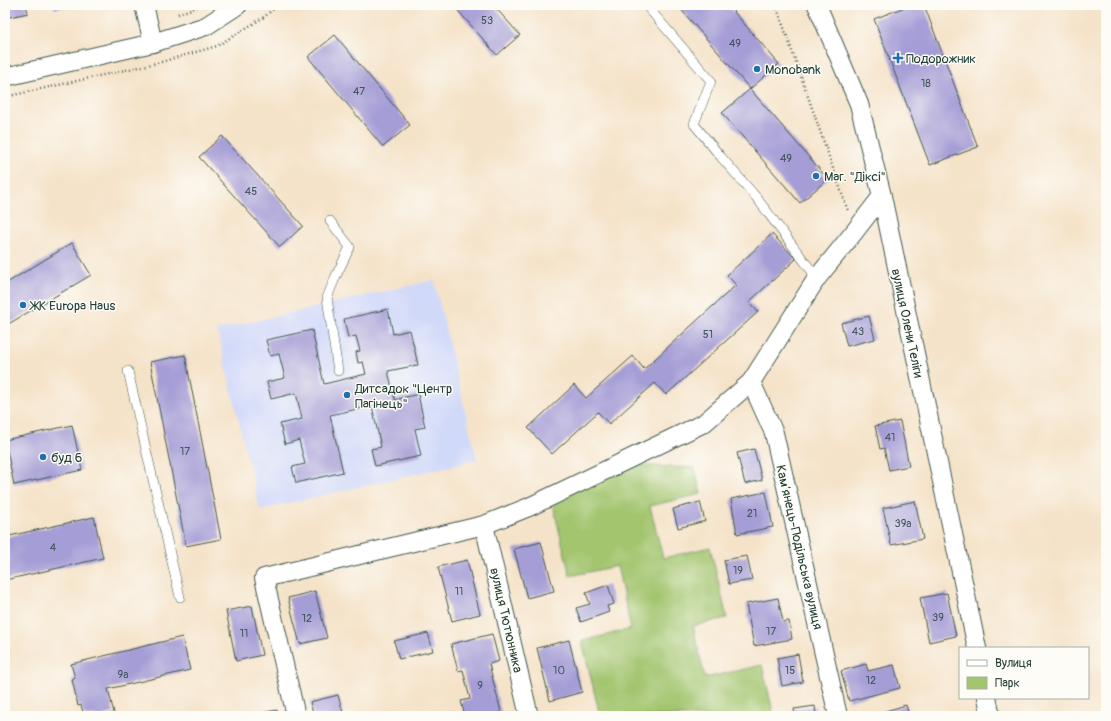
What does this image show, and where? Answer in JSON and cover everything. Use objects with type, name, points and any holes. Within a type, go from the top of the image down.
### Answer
[{"type":"street","points":[[144,5],[153,43]]},
{"type":"street","points":[[5,77],[153,43],[206,26],[238,5]]},
{"type":"street","name":"вулиця Олени Теліги","points":[[817,5],[859,104],[882,196],[977,647]]},
{"type":"street","points":[[296,716],[264,578],[484,525],[529,507],[704,423],[751,382],[817,278],[882,196]]},
{"type":"street","name":"Камʼянець-Подільська вулиця","points":[[751,382],[774,433],[838,716]]},
{"type":"street","name":"вулиця Тютюнника","points":[[484,525],[529,716]]},
{"type":"street","points":[[987,699],[991,716]]},
{"type":"lane","points":[[646,5],[711,82],[694,124],[756,197],[817,278]]},
{"type":"lane","points":[[330,221],[350,247],[327,298],[338,371]]},
{"type":"lane","points":[[128,371],[180,597]]},
{"type":"path","points":[[776,5],[855,231]]},
{"type":"shaded area","name":"Дитсадок \"Центр Пагінець\"","points":[[434,280],[477,460],[260,510],[217,330]]},
{"type":"green space","points":[[630,465],[695,468],[701,494],[650,506],[663,558],[710,547],[727,618],[693,626],[705,678],[762,665],[774,716],[600,716],[582,641],[631,629],[617,566],[570,576],[552,501]]},
{"type":"building","points":[[5,5],[26,5],[28,13],[5,18]]},
{"type":"building","points":[[54,5],[71,5],[71,6],[54,9]]},
{"type":"building","points":[[453,5],[493,5],[520,35],[497,55]]},
{"type":"building","points":[[677,5],[728,5],[779,64],[750,89]]},
{"type":"building","points":[[910,5],[924,5],[978,147],[930,165],[874,19]]},
{"type":"building","points":[[335,35],[410,125],[383,147],[308,57]]},
{"type":"building","points":[[750,89],[828,179],[800,203],[722,113]]},
{"type":"building","points":[[222,136],[303,226],[280,247],[199,157]]},
{"type":"building","points":[[772,234],[796,259],[749,302],[758,312],[666,395],[655,383],[609,424],[598,412],[552,454],[528,428],[574,385],[586,398],[633,356],[644,369],[736,285],[727,275]]},
{"type":"building","name":"ЖК Europa Haus","points":[[72,243],[91,275],[5,326],[5,284]]},
{"type":"building","points":[[388,309],[393,334],[410,330],[418,365],[388,371],[395,400],[418,394],[425,427],[415,429],[421,456],[375,466],[371,449],[381,447],[372,406],[330,415],[343,472],[296,483],[292,467],[305,464],[299,440],[285,444],[280,424],[302,419],[296,393],[271,399],[267,382],[285,378],[279,354],[270,356],[266,340],[312,330],[324,384],[366,374],[363,362],[358,363],[356,352],[360,351],[356,336],[348,338],[344,319]]},
{"type":"building","points":[[869,316],[875,339],[847,346],[841,323]]},
{"type":"building","points":[[185,355],[221,539],[186,546],[150,362]]},
{"type":"building","points":[[900,421],[909,466],[889,470],[884,448],[880,449],[875,426]]},
{"type":"building","name":"буд 6","points":[[72,425],[82,470],[14,485],[5,440]]},
{"type":"building","points":[[754,449],[762,480],[745,484],[737,453]]},
{"type":"building","points":[[766,492],[773,527],[737,534],[731,499]]},
{"type":"building","points":[[915,501],[923,539],[891,545],[883,508]]},
{"type":"building","points":[[700,502],[705,521],[678,528],[673,509]]},
{"type":"building","points":[[94,517],[103,558],[5,580],[5,537]]},
{"type":"building","points":[[541,542],[554,591],[527,598],[514,549]]},
{"type":"building","points":[[747,556],[752,580],[729,584],[724,560]]},
{"type":"building","points":[[467,560],[480,614],[452,621],[438,567]]},
{"type":"building","points":[[608,585],[614,604],[607,606],[609,612],[581,622],[576,608],[590,604],[586,593]]},
{"type":"building","points":[[315,591],[327,638],[300,644],[288,598]]},
{"type":"building","points":[[947,593],[956,636],[929,642],[920,598]]},
{"type":"building","points":[[778,598],[783,622],[789,621],[792,639],[754,646],[746,604]]},
{"type":"building","points":[[252,606],[262,655],[236,661],[226,611]]},
{"type":"building","points":[[428,633],[433,651],[399,659],[394,641]]},
{"type":"building","points":[[492,634],[499,661],[489,664],[502,716],[465,716],[461,701],[470,699],[463,670],[458,671],[451,644]]},
{"type":"building","points":[[182,637],[190,670],[108,689],[114,713],[102,716],[84,716],[81,705],[78,706],[72,679],[75,678],[71,664]]},
{"type":"building","points":[[569,640],[582,692],[550,701],[537,648]]},
{"type":"building","points":[[798,654],[803,682],[782,686],[777,658]]},
{"type":"building","points":[[866,664],[868,671],[894,665],[900,688],[849,701],[841,671]]},
{"type":"building","points":[[338,695],[344,716],[314,716],[310,702]]},
{"type":"building","points":[[906,705],[909,716],[883,716],[882,712]]},
{"type":"building","points":[[815,706],[816,716],[795,716],[794,709]]},
{"type":"building","points":[[277,710],[278,716],[249,716],[249,715]]},
{"type":"place","name":"Подорожник","points":[[898,58]]},
{"type":"place","name":"Monobank","points":[[757,69]]},
{"type":"place","name":"Маг. \"Діксі\"","points":[[816,176]]},
{"type":"place","name":"ЖК Europa Haus","points":[[23,305]]},
{"type":"place","name":"Дитсадок \"Центр Пагінець\"","points":[[347,395]]},
{"type":"place","name":"буд 6","points":[[43,457]]}]
